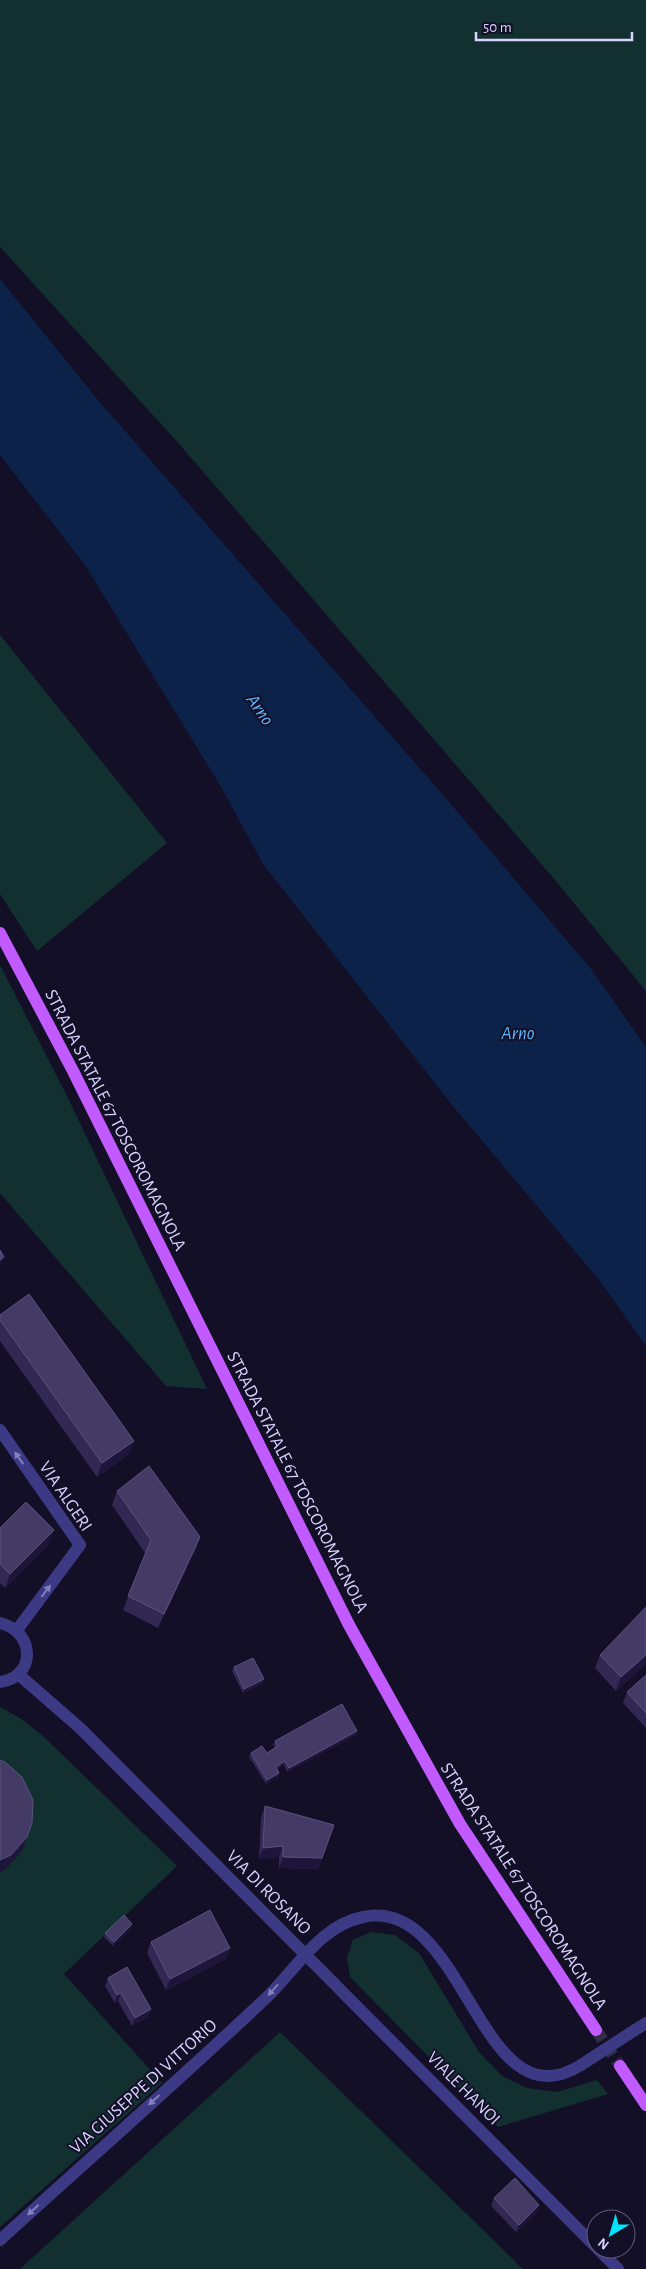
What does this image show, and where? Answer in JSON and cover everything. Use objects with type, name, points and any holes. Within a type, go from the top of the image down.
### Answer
[{"type":"main road","name":"STRADA STATALE 67 TOSCOROMAGNOLA","points":[[0,933],[77,1080],[354,1634],[460,1824],[596,2030]]},
{"type":"main road","points":[[620,2066],[646,2105]]},
{"type":"street","name":"VIA ALGERI","points":[[0,1430],[80,1545],[17,1630]]},
{"type":"street","points":[[0,1623],[9,1625],[23,1637],[27,1655],[25,1664],[18,1674],[0,1682]]},
{"type":"street","name":"VIA DI ROSANO","points":[[18,1674],[80,1728],[306,1954],[323,1937],[348,1921],[378,1915],[403,1922],[423,1936],[434,1948],[499,2048],[518,2066],[535,2074],[550,2077],[561,2076],[641,2026]]},
{"type":"street","name":"VIA GIUSEPPE DI VITTORIO","points":[[0,2240],[267,1997],[306,1954]]},
{"type":"street","name":"VIALE HANOI","points":[[306,1954],[586,2237]]},
{"type":"street","name":"VIALE HANOI","points":[[608,2259],[618,2269]]},
{"type":"green space","points":[[0,0],[646,0],[646,991],[555,880],[180,445],[0,247]]},
{"type":"green space","points":[[0,635],[167,843],[37,951],[0,894]]},
{"type":"green space","points":[[0,965],[67,1096],[207,1389],[166,1386],[0,1193]]},
{"type":"green space","points":[[0,1707],[20,1718],[42,1735],[177,1866],[64,1974],[162,2083],[0,2227]]},
{"type":"green space","points":[[371,1932],[395,1935],[419,1953],[479,2052],[502,2076],[527,2088],[557,2092],[597,2080],[608,2094],[498,2127],[350,1977],[347,1957],[353,1940]]},
{"type":"green space","points":[[280,2032],[523,2269],[20,2269]]},
{"type":"water","name":"Arno","points":[[0,279],[98,400],[437,788],[591,969],[646,1047],[646,1346],[600,1281],[452,1105],[263,864],[220,785],[85,565],[0,455]]},
{"type":"building","points":[[0,1250],[4,1257],[0,1260]]},
{"type":"building","points":[[29,1294],[134,1441],[102,1463],[0,1320],[0,1315]]},
{"type":"building","points":[[149,1466],[200,1537],[164,1614],[128,1596],[151,1540],[117,1491]]},
{"type":"building","points":[[26,1502],[54,1530],[10,1574],[0,1564],[0,1528]]},
{"type":"building","points":[[646,1607],[646,1655],[621,1677],[600,1655]]},
{"type":"building","points":[[253,1658],[264,1679],[244,1689],[234,1667]]},
{"type":"building","points":[[646,1675],[646,1713],[627,1692]]},
{"type":"building","points":[[342,1704],[357,1731],[289,1768],[285,1761],[276,1767],[279,1773],[267,1780],[251,1753],[262,1746],[267,1753],[278,1746],[275,1741]]},
{"type":"building","points":[[0,1760],[22,1777],[33,1800],[32,1823],[27,1837],[11,1855],[0,1860]]},
{"type":"building","points":[[265,1806],[334,1825],[322,1858],[283,1857],[283,1846],[263,1848]]},
{"type":"building","points":[[210,1910],[230,1948],[170,1979],[151,1942]]},
{"type":"building","points":[[124,1915],[132,1924],[114,1942],[105,1933]]},
{"type":"building","points":[[127,1967],[151,2009],[135,2018],[121,1993],[117,1995],[108,1978]]},
{"type":"building","points":[[515,2178],[539,2205],[519,2225],[494,2198]]},
{"type":"tunnel","points":[[596,2030],[620,2066]]}]
